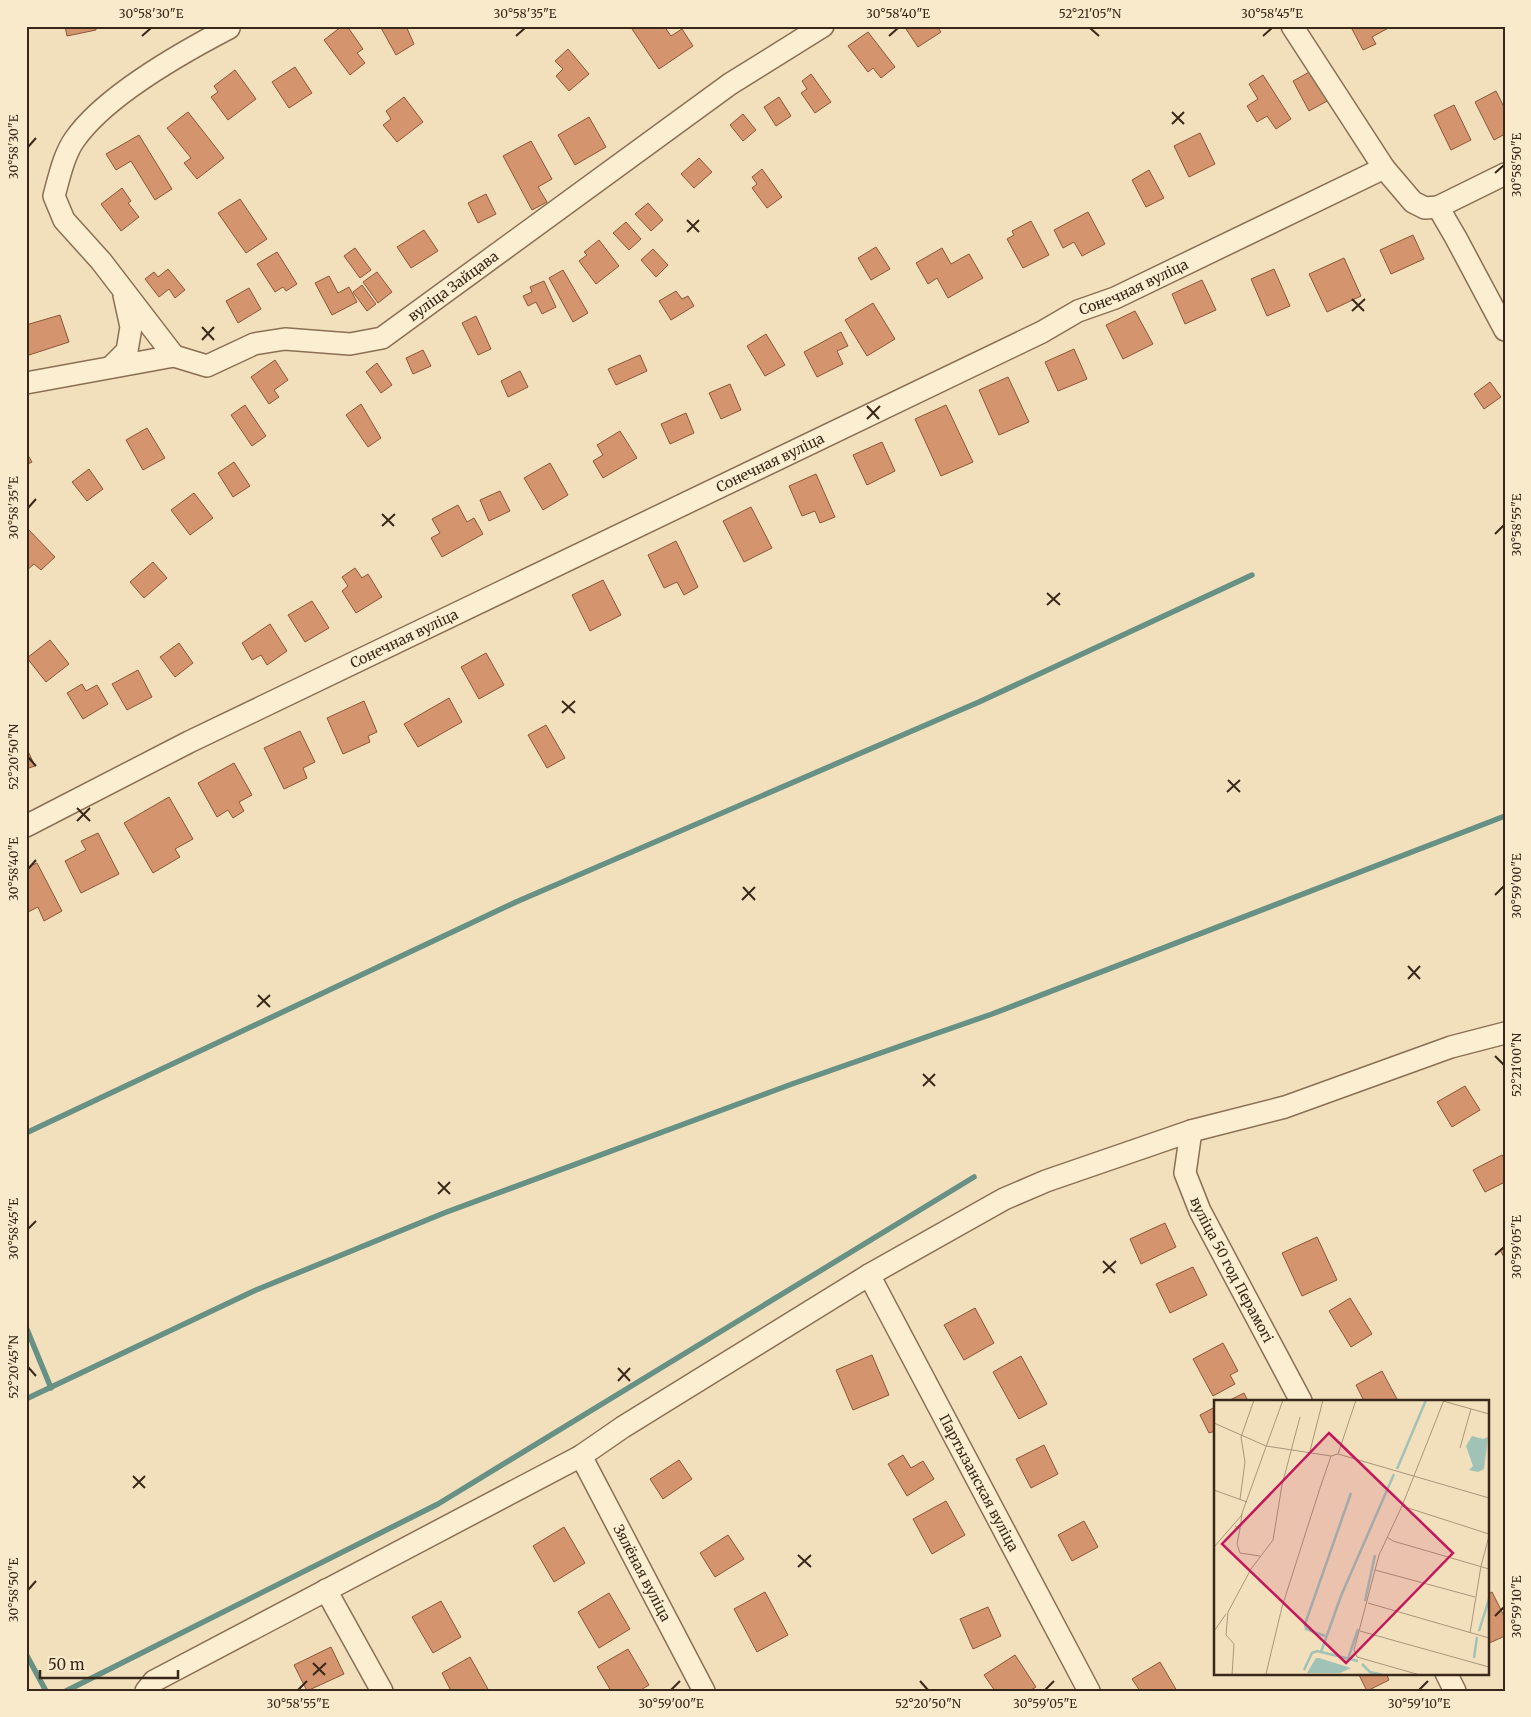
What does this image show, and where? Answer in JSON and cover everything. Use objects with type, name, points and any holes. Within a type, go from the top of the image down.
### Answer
[{"type":"street","name":"вуліца Зайцава","points":[[26,383],[174,356],[207,366],[254,344],[285,339],[350,344],[382,338],[730,84],[823,26]]},
{"type":"street","points":[[1292,26],[1384,168],[1413,202],[1425,208],[1438,208],[1505,174]]},
{"type":"street","points":[[174,356],[122,289],[64,220],[54,196],[74,140],[98,112],[133,86],[206,40],[232,27]]},
{"type":"street","name":"Сонечная вуліца","points":[[26,826],[189,742],[1042,332],[1078,311],[1115,298],[1384,168]]},
{"type":"street","points":[[1438,208],[1505,330]]},
{"type":"street","points":[[111,367],[127,351],[131,327],[122,289]]},
{"type":"street","points":[[146,1691],[154,1681],[581,1456],[623,1427],[869,1275],[1004,1199],[1046,1181],[1191,1131],[1285,1106],[1451,1047],[1505,1033]]},
{"type":"street","name":"вуліца 50 год Перамогі","points":[[1191,1131],[1185,1172],[1200,1211],[1300,1400]]},
{"type":"street","name":"Партызанская вуліца","points":[[869,1275],[1089,1691]]},
{"type":"street","name":"Зялёная вуліца","points":[[581,1456],[704,1691]]},
{"type":"street","points":[[326,1590],[382,1691]]},
{"type":"street","points":[[1446,1674],[1455,1691]]},
{"type":"building","points":[[65,26],[96,26],[96,30],[67,36]]},
{"type":"building","points":[[342,26],[347,26],[363,49],[357,53],[365,63],[350,75],[324,40]]},
{"type":"building","points":[[380,26],[406,26],[414,44],[396,55]]},
{"type":"building","points":[[630,26],[664,26],[671,36],[682,29],[693,46],[659,69]]},
{"type":"building","points":[[904,26],[937,26],[941,32],[918,47]]},
{"type":"building","points":[[1356,26],[1392,26],[1372,37],[1376,44],[1363,50],[1352,29]]},
{"type":"building","points":[[868,32],[895,67],[881,78],[873,68],[868,72],[848,46]]},
{"type":"building","points":[[568,49],[589,74],[569,91],[556,76],[563,69],[555,61]]},
{"type":"building","points":[[295,67],[312,93],[289,108],[272,82]]},
{"type":"building","points":[[235,70],[256,99],[228,120],[211,97],[218,92],[214,86]]},
{"type":"building","points":[[1313,70],[1329,100],[1309,111],[1293,81]]},
{"type":"building","points":[[811,74],[831,102],[815,113],[801,93],[807,89],[802,81]]},
{"type":"building","points":[[1263,75],[1291,119],[1276,129],[1267,116],[1257,122],[1247,106],[1258,99],[1249,84]]},
{"type":"building","points":[[1496,91],[1505,109],[1505,134],[1494,140],[1475,102]]},
{"type":"building","points":[[404,97],[423,122],[397,142],[383,125],[391,119],[386,111]]},
{"type":"building","points":[[779,97],[791,116],[776,126],[764,107]]},
{"type":"building","points":[[1454,105],[1471,140],[1451,150],[1434,115]]},
{"type":"building","points":[[188,112],[224,158],[197,179],[184,163],[191,158],[167,128]]},
{"type":"building","points":[[743,114],[756,130],[743,141],[730,125]]},
{"type":"building","points":[[589,117],[606,147],[575,165],[558,135]]},
{"type":"building","points":[[1200,133],[1215,164],[1189,177],[1174,146]]},
{"type":"building","points":[[139,135],[172,189],[155,200],[131,161],[116,170],[106,154]]},
{"type":"building","points":[[531,141],[552,179],[538,187],[547,202],[532,210],[503,156]]},
{"type":"building","points":[[699,158],[712,172],[694,188],[681,174]]},
{"type":"building","points":[[762,169],[782,197],[767,208],[752,188],[757,184],[752,177]]},
{"type":"building","points":[[1149,170],[1164,198],[1146,207],[1132,180]]},
{"type":"building","points":[[122,188],[131,201],[128,203],[139,217],[121,231],[101,204]]},
{"type":"building","points":[[486,194],[496,214],[478,223],[468,203]]},
{"type":"building","points":[[240,199],[267,239],[246,253],[218,213]]},
{"type":"building","points":[[648,203],[663,220],[651,231],[635,214]]},
{"type":"building","points":[[1088,212],[1105,244],[1082,256],[1074,242],[1063,248],[1054,230]]},
{"type":"building","points":[[1031,221],[1049,255],[1023,268],[1007,239],[1014,235],[1012,231]]},
{"type":"building","points":[[626,222],[641,239],[629,250],[613,233]]},
{"type":"building","points":[[424,230],[438,251],[411,268],[397,247]]},
{"type":"building","points":[[1413,235],[1424,259],[1391,274],[1380,250]]},
{"type":"building","points":[[599,240],[619,266],[596,284],[579,261],[587,255],[584,252]]},
{"type":"building","points":[[876,247],[890,269],[871,280],[858,258]]},
{"type":"building","points":[[355,248],[371,270],[360,278],[344,256]]},
{"type":"building","points":[[942,248],[951,264],[969,254],[983,278],[948,298],[937,278],[928,284],[916,263]]},
{"type":"building","points":[[653,249],[668,265],[656,277],[641,260]]},
{"type":"building","points":[[277,252],[297,284],[286,291],[283,287],[275,292],[257,264]]},
{"type":"building","points":[[1344,258],[1361,296],[1327,312],[1309,274]]},
{"type":"building","points":[[168,269],[185,290],[175,298],[169,289],[159,297],[145,279],[154,272],[158,277]]},
{"type":"building","points":[[1274,269],[1290,306],[1267,316],[1251,279]]},
{"type":"building","points":[[563,270],[588,313],[573,322],[549,278]]},
{"type":"building","points":[[377,272],[392,292],[378,303],[363,282]]},
{"type":"building","points":[[329,276],[338,293],[349,287],[357,302],[332,315],[315,283]]},
{"type":"building","points":[[1202,280],[1216,310],[1185,324],[1172,294]]},
{"type":"building","points":[[544,281],[556,307],[542,314],[536,302],[528,306],[523,296],[532,292],[530,287]]},
{"type":"building","points":[[362,285],[376,304],[367,311],[353,292]]},
{"type":"building","points":[[249,288],[261,309],[238,323],[226,301]]},
{"type":"building","points":[[676,291],[682,299],[688,296],[694,306],[671,320],[659,301]]},
{"type":"building","points":[[873,303],[895,339],[867,356],[845,320]]},
{"type":"building","points":[[1135,311],[1153,344],[1123,359],[1106,325]]},
{"type":"building","points":[[60,315],[69,342],[26,356],[26,325]]},
{"type":"building","points":[[476,316],[491,349],[478,355],[462,323]]},
{"type":"building","points":[[841,332],[848,346],[837,351],[843,364],[817,377],[804,352]]},
{"type":"building","points":[[766,334],[785,365],[765,376],[747,346]]},
{"type":"building","points":[[1074,349],[1087,379],[1058,391],[1045,362]]},
{"type":"building","points":[[423,350],[431,366],[413,374],[406,358]]},
{"type":"building","points":[[640,355],[647,371],[616,385],[608,369]]},
{"type":"building","points":[[275,360],[288,380],[274,390],[279,397],[269,404],[251,377]]},
{"type":"building","points":[[377,363],[392,385],[381,393],[366,372]]},
{"type":"building","points":[[520,371],[528,387],[508,397],[501,381]]},
{"type":"building","points":[[1008,377],[1029,422],[999,435],[979,390]]},
{"type":"building","points":[[1490,382],[1501,397],[1484,409],[1474,394]]},
{"type":"building","points":[[730,384],[741,410],[721,419],[709,393]]},
{"type":"building","points":[[361,404],[381,438],[368,447],[346,415]]},
{"type":"building","points":[[245,405],[266,436],[252,446],[231,415]]},
{"type":"building","points":[[946,405],[973,462],[941,476],[915,419]]},
{"type":"building","points":[[686,413],[694,433],[670,444],[661,424]]},
{"type":"building","points":[[147,428],[165,458],[143,470],[126,440]]},
{"type":"building","points":[[620,431],[637,458],[603,478],[593,461],[603,455],[597,445]]},
{"type":"building","points":[[882,442],[895,471],[867,485],[853,455]]},
{"type":"building","points":[[26,452],[32,462],[26,465]]},
{"type":"building","points":[[234,462],[250,486],[233,497],[218,473]]},
{"type":"building","points":[[550,463],[568,495],[543,510],[524,478]]},
{"type":"building","points":[[89,469],[103,489],[87,501],[72,482]]},
{"type":"building","points":[[816,474],[835,517],[820,523],[815,511],[802,516],[789,486]]},
{"type":"building","points":[[500,491],[510,511],[489,521],[480,500]]},
{"type":"building","points":[[194,493],[213,518],[190,535],[171,510]]},
{"type":"building","points":[[458,505],[467,522],[474,518],[483,534],[442,557],[431,538],[440,533],[432,519]]},
{"type":"building","points":[[751,507],[772,548],[744,562],[723,521]]},
{"type":"building","points":[[26,527],[55,557],[41,570],[34,564],[26,571]]},
{"type":"building","points":[[676,541],[698,587],[684,595],[677,582],[664,588],[648,555]]},
{"type":"building","points":[[153,562],[167,578],[144,598],[130,582]]},
{"type":"building","points":[[355,568],[362,578],[368,574],[382,597],[356,613],[342,591],[348,586],[342,577]]},
{"type":"building","points":[[603,580],[621,615],[590,631],[572,595]]},
{"type":"building","points":[[312,601],[329,628],[305,642],[288,615]]},
{"type":"building","points":[[270,624],[287,651],[267,665],[261,655],[252,660],[242,643]]},
{"type":"building","points":[[50,640],[69,664],[46,682],[27,658]]},
{"type":"building","points":[[179,643],[193,663],[175,677],[160,657]]},
{"type":"building","points":[[486,653],[504,685],[479,699],[461,667]]},
{"type":"building","points":[[138,670],[152,697],[127,710],[112,684]]},
{"type":"building","points":[[82,684],[86,691],[97,685],[108,704],[83,719],[67,693]]},
{"type":"building","points":[[449,698],[462,722],[418,747],[404,724]]},
{"type":"building","points":[[364,701],[377,732],[368,736],[370,742],[343,754],[327,718]]},
{"type":"building","points":[[546,725],[565,758],[547,768],[528,735]]},
{"type":"building","points":[[300,731],[315,762],[303,768],[307,778],[284,789],[264,748]]},
{"type":"building","points":[[26,747],[35,766],[26,769]]},
{"type":"building","points":[[234,763],[252,795],[239,802],[244,811],[233,818],[228,810],[217,817],[198,783]]},
{"type":"building","points":[[169,797],[193,839],[175,849],[180,857],[153,873],[124,823]]},
{"type":"building","points":[[98,833],[119,874],[81,893],[65,861],[86,850],[81,841]]},
{"type":"building","points":[[37,863],[62,911],[44,921],[38,907],[28,912],[26,909],[26,868]]},
{"type":"building","points":[[1465,1086],[1480,1110],[1452,1127],[1437,1102]]},
{"type":"building","points":[[1502,1155],[1505,1160],[1505,1182],[1485,1192],[1473,1170]]},
{"type":"building","points":[[1165,1223],[1176,1247],[1141,1264],[1130,1239]]},
{"type":"building","points":[[1317,1237],[1337,1280],[1302,1296],[1282,1253]]},
{"type":"building","points":[[1505,1248],[1505,1259],[1500,1250]]},
{"type":"building","points":[[1193,1267],[1207,1295],[1170,1313],[1156,1284]]},
{"type":"building","points":[[1350,1298],[1372,1334],[1351,1347],[1329,1311]]},
{"type":"building","points":[[975,1308],[994,1343],[964,1360],[944,1325]]},
{"type":"building","points":[[1223,1343],[1238,1371],[1230,1375],[1235,1384],[1213,1396],[1193,1359]]},
{"type":"building","points":[[872,1355],[889,1395],[853,1410],[836,1370]]},
{"type":"building","points":[[1021,1356],[1047,1404],[1019,1419],[993,1372]]},
{"type":"building","points":[[1382,1371],[1397,1400],[1364,1400],[1356,1385]]},
{"type":"building","points":[[1244,1393],[1248,1400],[1230,1400]]},
{"type":"building","points":[[1214,1408],[1214,1431],[1209,1433],[1200,1415]]},
{"type":"building","points":[[1044,1445],[1058,1474],[1031,1488],[1016,1459]]},
{"type":"building","points":[[903,1455],[911,1468],[923,1461],[934,1479],[907,1496],[888,1464]]},
{"type":"building","points":[[679,1460],[692,1479],[663,1499],[650,1479]]},
{"type":"building","points":[[946,1501],[965,1535],[932,1554],[913,1519]]},
{"type":"building","points":[[1084,1521],[1098,1547],[1072,1561],[1058,1535]]},
{"type":"building","points":[[564,1527],[585,1563],[554,1582],[533,1546]]},
{"type":"building","points":[[728,1535],[744,1559],[715,1577],[700,1553]]},
{"type":"building","points":[[765,1592],[788,1635],[757,1652],[734,1609]]},
{"type":"building","points":[[1492,1592],[1505,1618],[1505,1636],[1488,1644],[1488,1594]]},
{"type":"building","points":[[609,1593],[630,1629],[599,1648],[578,1612]]},
{"type":"building","points":[[441,1601],[461,1637],[433,1653],[412,1617]]},
{"type":"building","points":[[988,1607],[1001,1636],[973,1649],[960,1619]]},
{"type":"building","points":[[331,1647],[344,1674],[307,1691],[294,1665]]},
{"type":"building","points":[[628,1649],[649,1685],[639,1691],[611,1691],[597,1667]]},
{"type":"building","points":[[1015,1655],[1036,1687],[1029,1691],[995,1691],[984,1675]]},
{"type":"building","points":[[470,1657],[489,1691],[451,1691],[442,1673]]},
{"type":"building","points":[[1160,1662],[1177,1691],[1140,1691],[1132,1679]]},
{"type":"building","points":[[1358,1674],[1386,1674],[1389,1680],[1367,1691]]},
{"type":"waterway","points":[[26,1133],[516,902],[979,702],[1252,575]]},
{"type":"waterway","points":[[26,1399],[256,1290],[444,1213],[792,1084],[992,1014],[1505,816]]},
{"type":"waterway","points":[[66,1691],[438,1504],[974,1177]]},
{"type":"waterway","points":[[26,1327],[51,1388]]},
{"type":"waterway","points":[[26,1654],[46,1691]]}]
